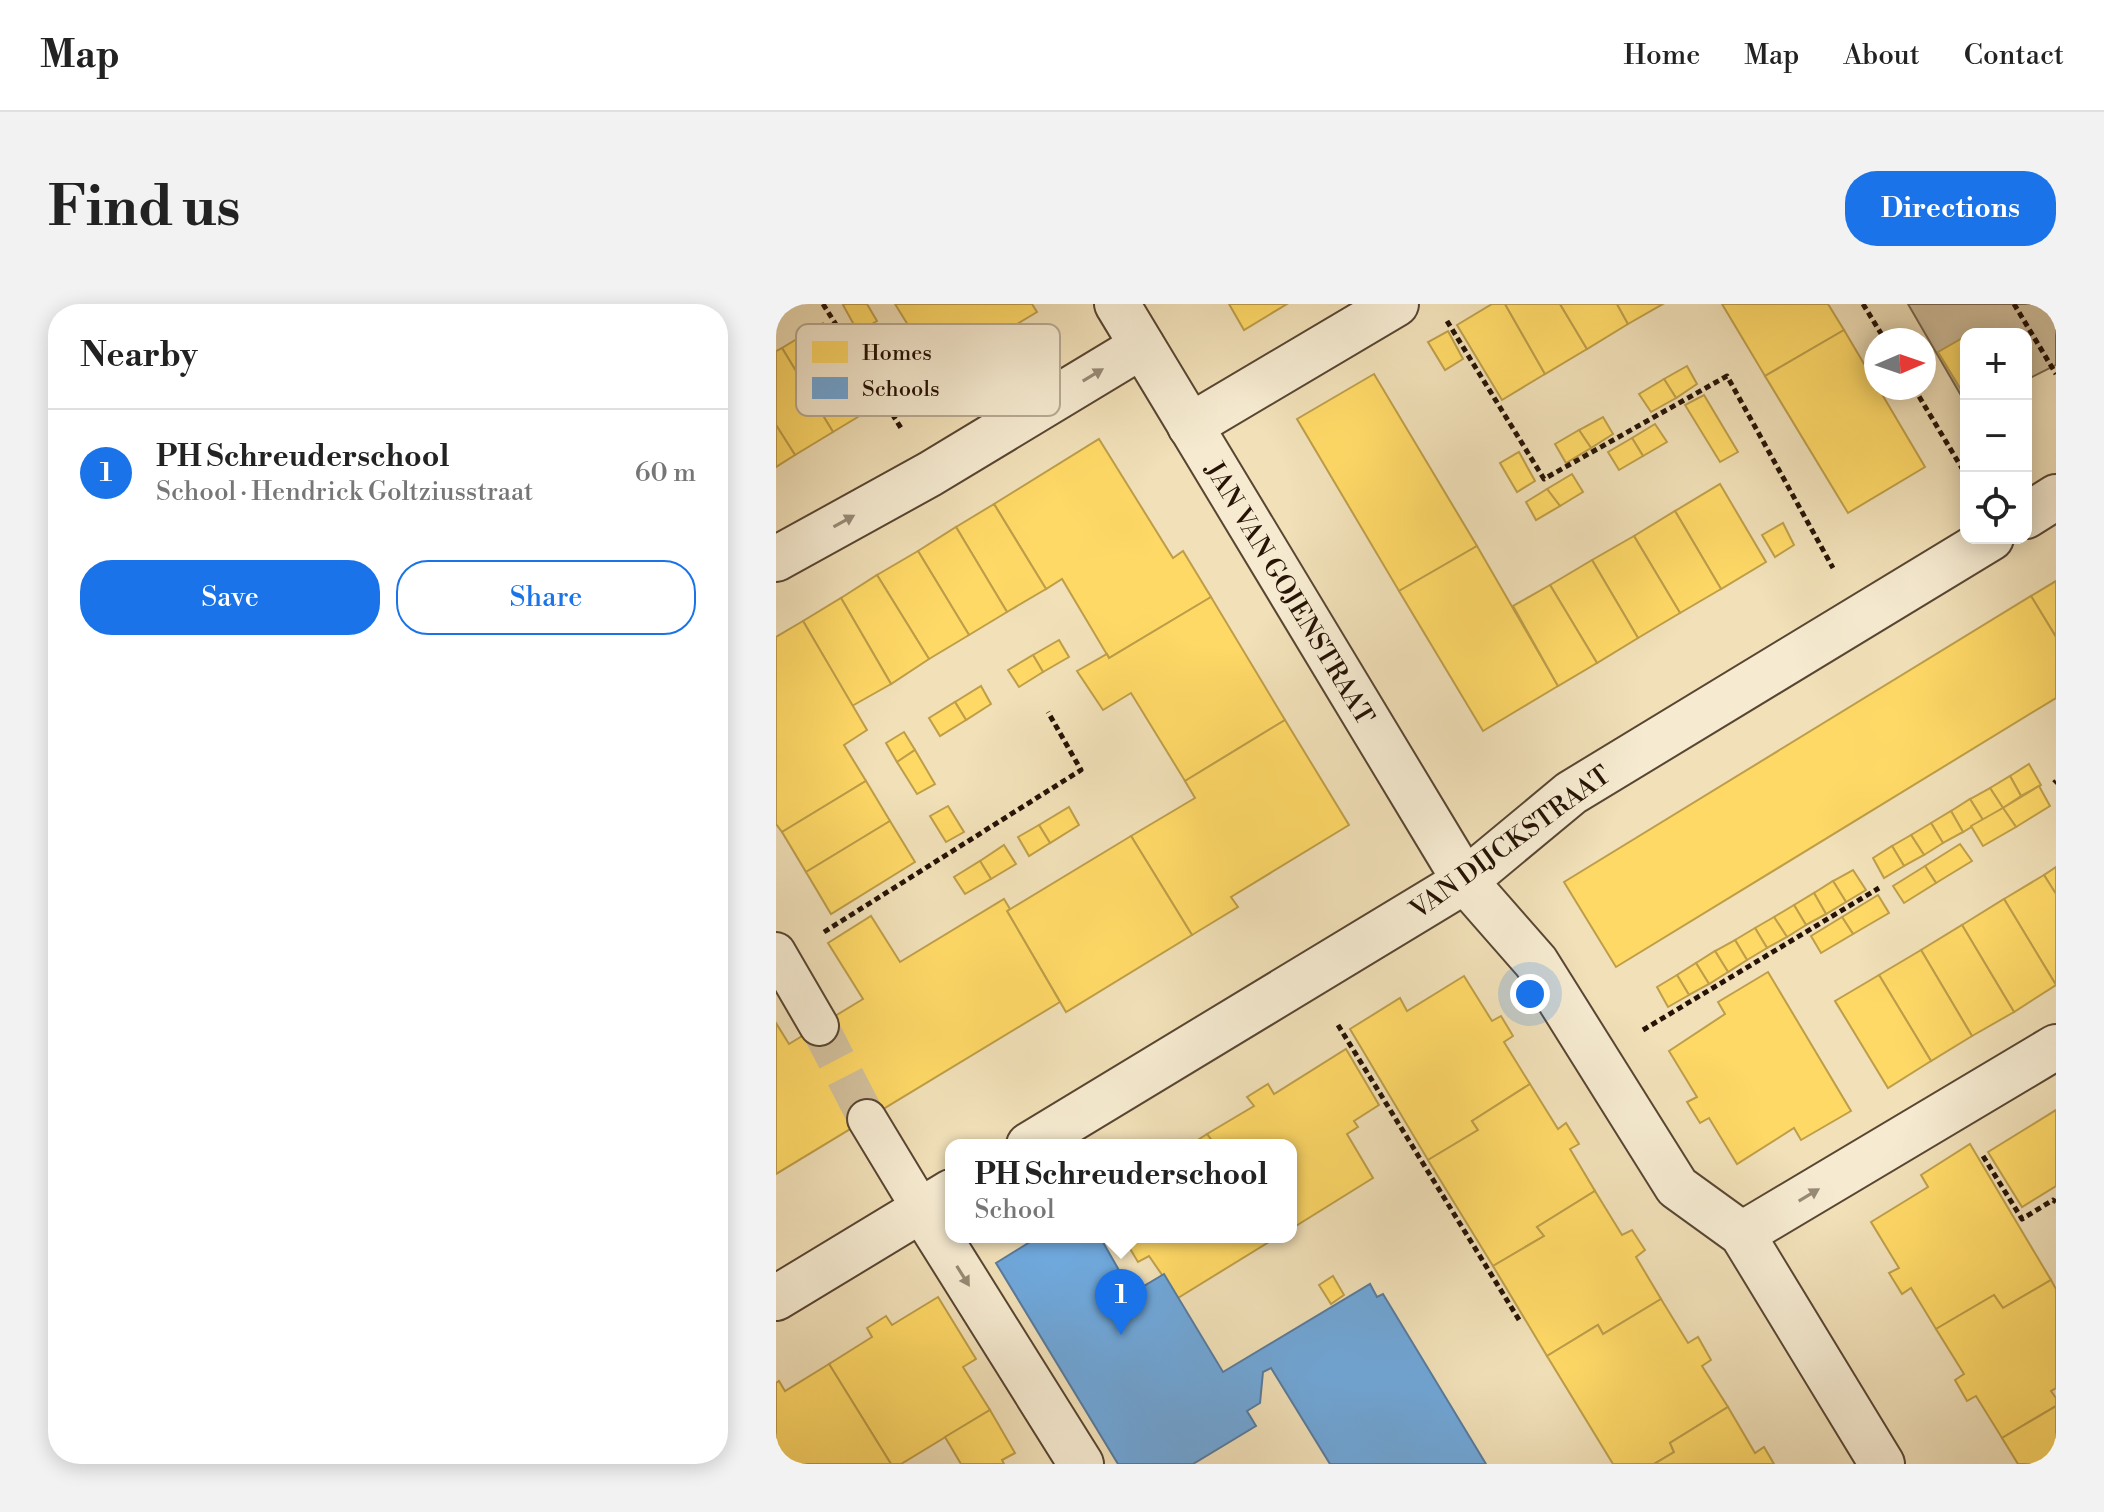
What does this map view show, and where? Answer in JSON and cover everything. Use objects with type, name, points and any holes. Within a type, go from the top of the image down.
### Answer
[{"type":"street","name":"JAN VAN GOJENSTRAAT","points":[[1117,304],[1465,881],[1536,962],[1677,1187],[1742,1234]]},
{"type":"street","points":[[1190,426],[1396,304]]},
{"type":"street","points":[[1060,396],[1142,346]]},
{"type":"street","points":[[776,559],[930,474],[1026,416]]},
{"type":"street","points":[[2032,512],[2056,497]]},
{"type":"street","name":"VAN DIJCKSTRAAT","points":[[1039,1139],[1465,881],[1571,793],[1981,544]]},
{"type":"street","points":[[778,956],[819,1026]]},
{"type":"street","points":[[1882,1464],[1742,1234],[2056,1047]]},
{"type":"street","points":[[776,1298],[936,1201],[867,1119]]},
{"type":"street","points":[[959,1243],[1081,1464]]},
{"type":"path","points":[[823,304],[836,324]]},
{"type":"path","points":[[1863,304],[1878,328]]},
{"type":"path","points":[[2014,304],[2056,374]]},
{"type":"path","points":[[1445,317],[1544,479],[1727,376],[1860,618]]},
{"type":"path","points":[[1921,400],[1964,472]]},
{"type":"path","points":[[893,416],[930,474]]},
{"type":"path","points":[[778,956],[1081,770],[1048,712]]},
{"type":"path","points":[[1597,1057],[1879,888]]},
{"type":"path","points":[[1308,976],[1521,1323]]},
{"type":"path","points":[[1954,1108],[2022,1219],[2053,1200],[2056,1202]]},
{"type":"shaded area","points":[[1908,304],[2056,304],[2056,365],[2032,377],[2032,328],[1960,328],[1960,394],[1936,352],[1936,328],[1922,328]]},
{"type":"building: Homes","points":[[867,304],[877,321],[854,324],[843,305]]},
{"type":"building: Homes","points":[[895,304],[1032,304],[1037,312],[1017,324],[907,324]]},
{"type":"building: Homes","points":[[1229,304],[1287,304],[1244,330]]},
{"type":"building: Homes","points":[[1492,304],[1505,304],[1545,374],[1502,400],[1457,325]]},
{"type":"building: Homes","points":[[1505,304],[1560,304],[1587,349],[1545,374]]},
{"type":"building: Homes","points":[[1560,304],[1617,304],[1628,324],[1587,349]]},
{"type":"building: Homes","points":[[1617,304],[1663,304],[1628,324]]},
{"type":"building: Homes","points":[[1722,304],[1828,304],[1844,330],[1765,376]]},
{"type":"building: Homes","points":[[1844,330],[1864,364],[1864,400],[1885,400],[1925,467],[1848,513],[1765,376]]},
{"type":"building: Homes","points":[[1448,331],[1463,359],[1445,370],[1428,342]]},
{"type":"building: Homes","points":[[796,339],[796,371],[782,348]]},
{"type":"building: Homes","points":[[1960,339],[1960,388],[1938,352]]},
{"type":"building: Homes","points":[[782,348],[796,371],[796,416],[823,416],[833,432],[795,455],[776,425],[776,351]]},
{"type":"building: Homes","points":[[1687,366],[1697,384],[1676,398],[1664,379]]},
{"type":"building: Homes","points":[[1374,374],[1477,546],[1399,591],[1297,419]]},
{"type":"building: Homes","points":[[1664,379],[1676,398],[1651,412],[1639,394]]},
{"type":"building: Homes","points":[[1704,395],[1738,452],[1720,462],[1685,405]]},
{"type":"building: Homes","points":[[823,416],[859,416],[833,432]]},
{"type":"building: Homes","points":[[1603,417],[1613,434],[1591,448],[1579,430]]},
{"type":"building: Homes","points":[[1655,424],[1667,442],[1643,456],[1632,438]]},
{"type":"building: Homes","points":[[776,425],[795,455],[776,467]]},
{"type":"building: Homes","points":[[1579,430],[1591,448],[1566,463],[1555,444]]},
{"type":"building: Homes","points":[[1632,438],[1643,456],[1619,470],[1608,452]]},
{"type":"building: Homes","points":[[1099,439],[1173,558],[1183,551],[1211,597],[1109,658],[1062,579],[1046,589],[994,504]]},
{"type":"building: Homes","points":[[1519,452],[1535,481],[1517,492],[1500,463]]},
{"type":"building: Homes","points":[[1572,474],[1583,492],[1560,506],[1547,489]]},
{"type":"building: Homes","points":[[1720,484],[1766,562],[1721,589],[1675,511]]},
{"type":"building: Homes","points":[[1547,489],[1560,506],[1536,520],[1526,502]]},
{"type":"building: Homes","points":[[994,504],[1046,589],[1007,612],[956,527]]},
{"type":"building: Homes","points":[[1675,511],[1721,589],[1680,613],[1634,536]]},
{"type":"building: Homes","points":[[1783,523],[1794,545],[1775,557],[1762,535]]},
{"type":"building: Homes","points":[[956,527],[1007,612],[969,635],[918,551]]},
{"type":"building: Homes","points":[[1634,536],[1680,613],[1638,638],[1592,560]]},
{"type":"building: Homes","points":[[1477,546],[1558,686],[1483,731],[1399,591]]},
{"type":"building: Homes","points":[[918,551],[969,635],[929,659],[877,575]]},
{"type":"building: Homes","points":[[1592,560],[1638,638],[1597,663],[1550,585]]},
{"type":"building: Homes","points":[[877,575],[929,659],[891,684],[841,598]]},
{"type":"building: Homes","points":[[2056,581],[2056,637],[2031,596]]},
{"type":"building: Homes","points":[[1550,585],[1597,663],[1558,686],[1513,606]]},
{"type":"building: Homes","points":[[2031,596],[2056,637],[2056,698],[1616,967],[1564,882]]},
{"type":"building: Homes","points":[[1211,597],[1285,720],[1185,781],[1131,693],[1103,710],[1077,671],[1107,654],[1109,658]]},
{"type":"building: Homes","points":[[841,598],[891,684],[852,706],[803,621]]},
{"type":"building: Homes","points":[[803,621],[867,730],[844,745],[866,781],[782,832],[776,824],[776,637]]},
{"type":"building: Homes","points":[[1059,640],[1069,657],[1043,672],[1033,655]]},
{"type":"building: Homes","points":[[1033,655],[1043,672],[1019,687],[1008,670]]},
{"type":"building: Homes","points":[[981,686],[991,704],[966,720],[955,702]]},
{"type":"building: Homes","points":[[955,702],[966,720],[940,736],[929,718]]},
{"type":"building: Homes","points":[[1285,720],[1349,825],[1231,897],[1238,907],[1192,935],[1131,836],[1195,798],[1185,781]]},
{"type":"building: Homes","points":[[904,732],[915,750],[897,762],[886,743]]},
{"type":"building: Homes","points":[[915,750],[935,784],[917,794],[897,762]]},
{"type":"building: Homes","points":[[2029,764],[2041,785],[2021,796],[2010,776]]},
{"type":"building: Homes","points":[[2010,776],[2021,796],[2003,808],[1990,788]]},
{"type":"building: Homes","points":[[866,781],[890,821],[806,872],[782,832]]},
{"type":"building: Homes","points":[[2039,786],[2050,806],[2016,827],[2003,808]]},
{"type":"building: Homes","points":[[1990,788],[2003,808],[1983,820],[1970,799]]},
{"type":"building: Homes","points":[[1970,799],[1983,820],[1963,832],[1951,811]]},
{"type":"building: Homes","points":[[948,806],[964,832],[946,842],[930,816]]},
{"type":"building: Homes","points":[[1069,807],[1079,825],[1050,843],[1039,825]]},
{"type":"building: Homes","points":[[2003,808],[2016,827],[1983,846],[1971,826]]},
{"type":"building: Homes","points":[[1951,811],[1963,832],[1943,843],[1931,823]]},
{"type":"building: Homes","points":[[890,821],[915,862],[831,914],[806,872]]},
{"type":"building: Homes","points":[[1931,823],[1943,843],[1924,855],[1911,835]]},
{"type":"building: Homes","points":[[1039,825],[1050,843],[1029,856],[1018,837]]},
{"type":"building: Homes","points":[[1911,835],[1924,855],[1904,866],[1892,846]]},
{"type":"building: Homes","points":[[1131,836],[1192,935],[1066,1012],[1007,911]]},
{"type":"building: Homes","points":[[1960,844],[1972,861],[1936,883],[1925,866]]},
{"type":"building: Homes","points":[[1004,845],[1016,864],[991,879],[980,861]]},
{"type":"building: Homes","points":[[1892,846],[1904,866],[1884,878],[1873,858]]},
{"type":"building: Homes","points":[[980,861],[991,879],[965,894],[954,877]]},
{"type":"building: Homes","points":[[1925,866],[1936,883],[1904,903],[1893,886]]},
{"type":"building: Homes","points":[[2056,867],[2056,894],[2044,875]]},
{"type":"building: Homes","points":[[1853,870],[1866,890],[1846,902],[1833,881]]},
{"type":"building: Homes","points":[[2044,875],[2056,894],[2056,985],[2004,899]]},
{"type":"building: Homes","points":[[1833,881],[1846,902],[1826,914],[1814,893]]},
{"type":"building: Homes","points":[[1814,893],[1826,914],[1806,925],[1794,905]]},
{"type":"building: Homes","points":[[1878,895],[1889,913],[1853,934],[1842,917]]},
{"type":"building: Homes","points":[[1004,899],[1010,909],[1007,911],[1060,1002],[776,1174],[776,1023],[789,1044],[863,999],[828,943],[871,916],[900,962]]},
{"type":"building: Homes","points":[[2004,899],[2056,985],[2014,1012],[1962,925]]},
{"type":"building: Homes","points":[[1794,905],[1806,925],[1787,937],[1774,917]]},
{"type":"building: Homes","points":[[1774,917],[1787,937],[1767,948],[1755,928]]},
{"type":"building: Homes","points":[[1842,917],[1853,934],[1821,953],[1811,936]]},
{"type":"building: Homes","points":[[1962,925],[2014,1012],[1972,1036],[1921,950]]},
{"type":"building: Homes","points":[[1755,928],[1767,948],[1747,960],[1735,940]]},
{"type":"building: Homes","points":[[1735,940],[1747,960],[1728,972],[1715,951]]},
{"type":"building: Homes","points":[[1921,950],[1972,1036],[1931,1061],[1879,975]]},
{"type":"building: Homes","points":[[1715,951],[1728,972],[1709,984],[1696,963]]},
{"type":"building: Homes","points":[[1696,963],[1709,984],[1689,995],[1677,975]]},
{"type":"building: Homes","points":[[1768,972],[1851,1111],[1801,1140],[1794,1128],[1737,1164],[1709,1118],[1700,1123],[1687,1102],[1697,1097],[1669,1051],[1725,1014],[1718,1002]]},
{"type":"building: Homes","points":[[1677,975],[1689,995],[1668,1007],[1657,987]]},
{"type":"building: Homes","points":[[1879,975],[1931,1061],[1888,1088],[1835,1001]]},
{"type":"building: Homes","points":[[1464,976],[1492,1021],[1501,1016],[1513,1036],[1504,1042],[1530,1084],[1472,1121],[1478,1130],[1428,1160],[1350,1029],[1400,998],[1407,1011]]},
{"type":"building: Homes","points":[[1346,1049],[1379,1105],[1354,1121],[1358,1127],[1347,1134],[1373,1178],[1297,1225],[1297,1139],[1211,1139],[1207,1134],[1254,1106],[1247,1097],[1268,1084],[1274,1094]]},
{"type":"building: Homes","points":[[1530,1084],[1558,1129],[1566,1123],[1579,1144],[1570,1149],[1595,1191],[1537,1227],[1544,1236],[1493,1266],[1428,1160],[1478,1130],[1472,1121]]},
{"type":"building: Homes","points":[[2056,1110],[2056,1186],[2022,1207],[1988,1152]]},
{"type":"building: Homes","points":[[1970,1144],[2051,1280],[2003,1308],[1994,1295],[1936,1329],[1911,1288],[1902,1294],[1889,1273],[1899,1268],[1871,1222],[1928,1187],[1921,1175]]},
{"type":"building: Homes","points":[[1595,1191],[1622,1235],[1632,1230],[1645,1250],[1636,1257],[1661,1299],[1603,1334],[1598,1325],[1547,1356],[1493,1266],[1544,1236],[1537,1227]]},
{"type":"building: Homes","points":[[1127,1243],[1267,1243],[1178,1298],[1149,1256],[1138,1262]]},
{"type":"building: Homes","points":[[1333,1276],[1344,1295],[1331,1304],[1319,1285]]},
{"type":"building: Homes","points":[[2051,1280],[2056,1289],[2056,1388],[2051,1391],[2056,1398],[2056,1406],[2002,1438],[1976,1396],[1967,1401],[1955,1380],[1964,1374],[1936,1329],[1994,1295],[2003,1308]]},
{"type":"building: Homes","points":[[938,1297],[976,1359],[963,1367],[990,1410],[901,1464],[891,1464],[829,1364],[872,1337],[867,1328],[886,1316],[892,1325]]},
{"type":"building: Homes","points":[[1661,1299],[1688,1343],[1698,1337],[1711,1360],[1702,1366],[1728,1407],[1670,1443],[1674,1452],[1654,1464],[1613,1464],[1547,1356],[1598,1325],[1603,1334]]},
{"type":"building: Homes","points":[[829,1364],[891,1464],[776,1464],[776,1383],[779,1381],[785,1391]]},
{"type":"building: Homes","points":[[2056,1406],[2056,1464],[2018,1464],[2002,1438]]},
{"type":"building: Homes","points":[[1728,1407],[1755,1453],[1764,1447],[1774,1464],[1654,1464],[1674,1452],[1670,1443]]},
{"type":"building: Homes","points":[[990,1410],[1015,1453],[1002,1460],[1004,1464],[961,1464],[945,1437]]},
{"type":"building: Schools","points":[[1028,1243],[1103,1243],[1132,1293],[1164,1274],[1223,1372],[1370,1284],[1377,1297],[1383,1294],[1486,1464],[1330,1464],[1271,1368],[1263,1372],[1260,1403],[1247,1411],[1256,1426],[1193,1464],[1118,1464],[996,1263]]},
{"type":"tunnel","points":[[819,1026],[867,1119]]},
{"type":"place","name":"PH Schreuderschool","points":[[1121,1335]]}]
